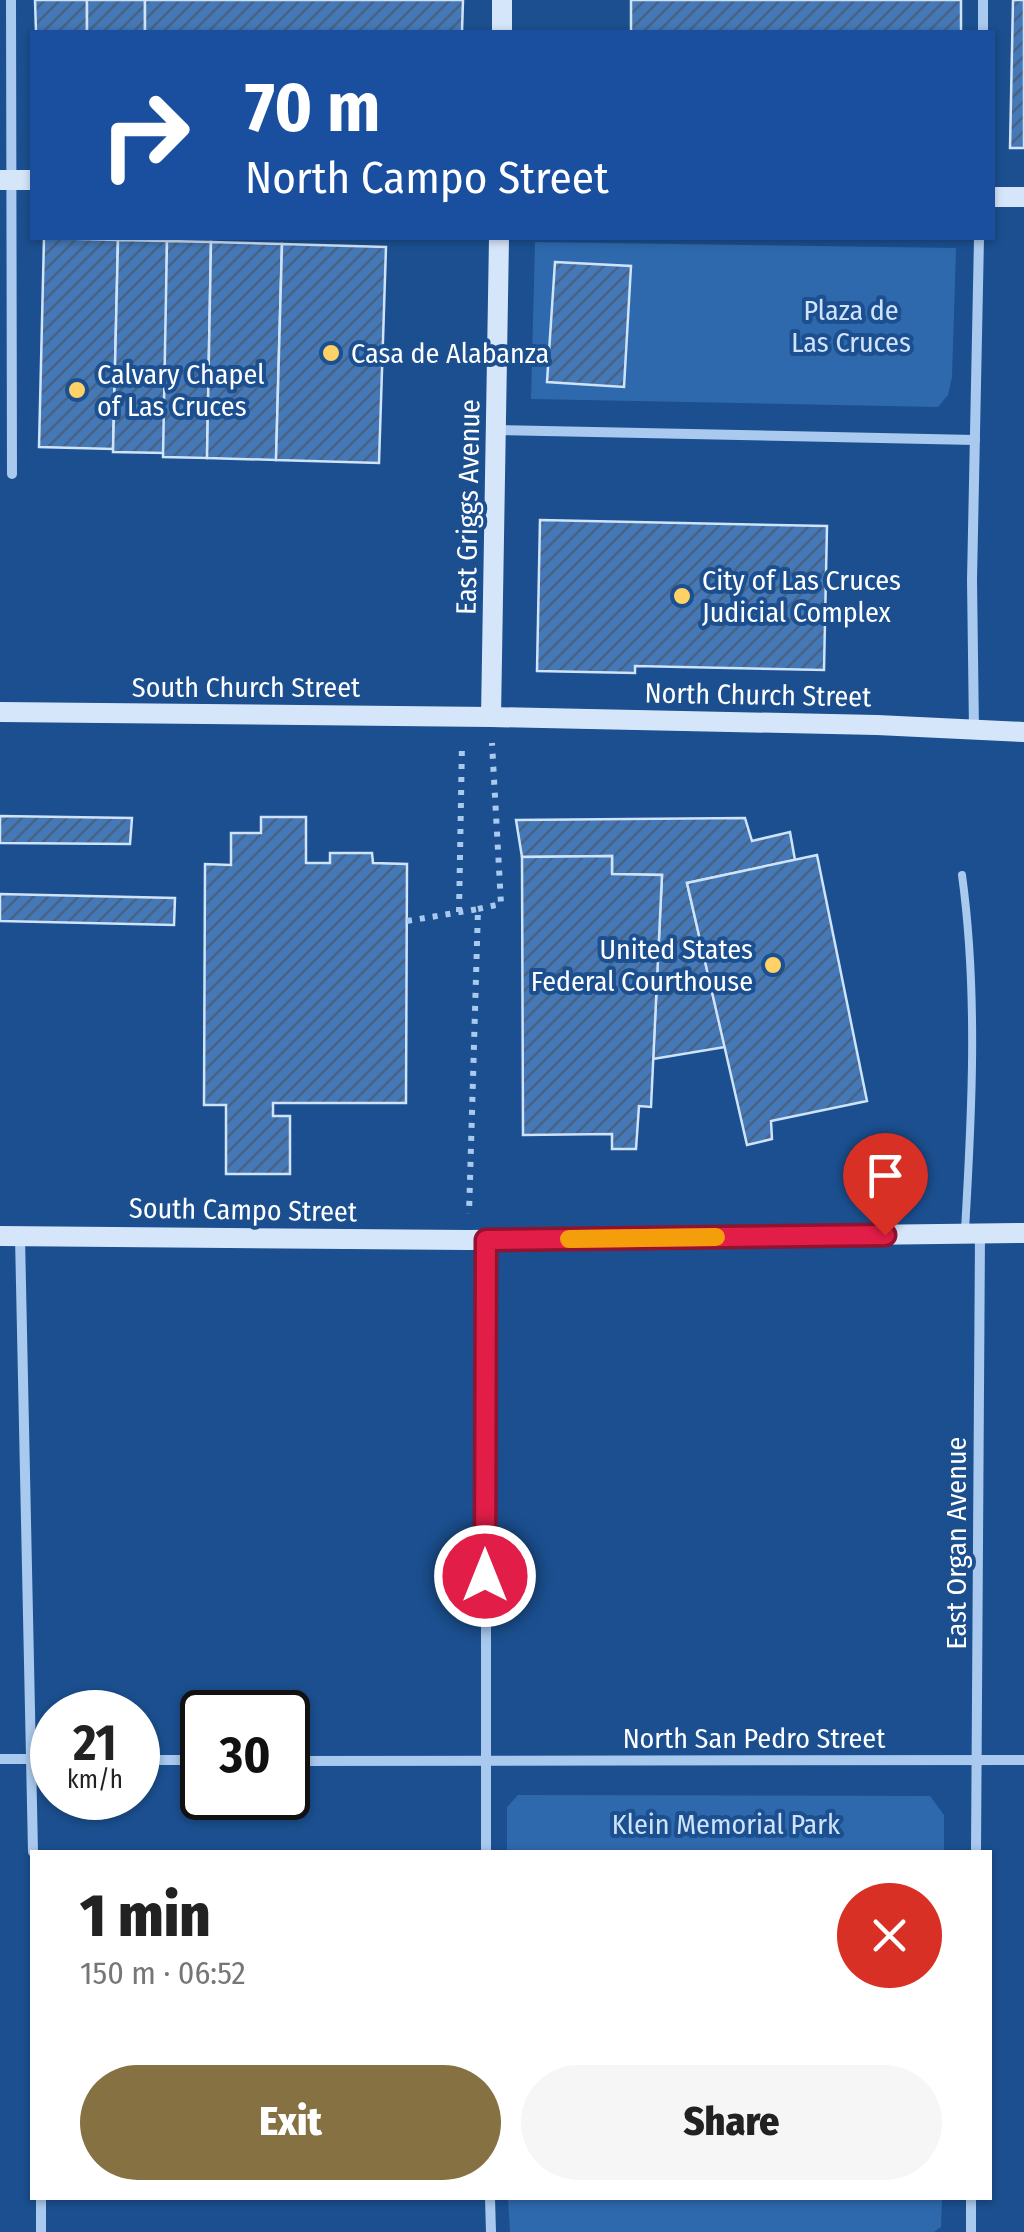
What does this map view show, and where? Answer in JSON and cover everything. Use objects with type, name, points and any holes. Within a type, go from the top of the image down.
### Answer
[{"type":"street","points":[[11,0],[15,180],[12,474]]},
{"type":"street","points":[[502,0],[502,30]]},
{"type":"street","points":[[983,30],[984,0]]},
{"type":"street","points":[[995,197],[1024,198]]},
{"type":"street","name":"East Griggs Avenue","points":[[492,717],[499,240]]},
{"type":"street","points":[[974,732],[979,240]]},
{"type":"street","points":[[496,430],[975,440]]},
{"type":"street","name":"South Church Street","points":[[0,712],[492,717]]},
{"type":"street","name":"North Church Street","points":[[492,717],[1024,732]]},
{"type":"street","name":"South Campo Street","points":[[10,1236],[477,1240],[1024,1233]]},
{"type":"street","name":"East Organ Avenue","points":[[972,1234],[976,1850]]},
{"type":"street","points":[[10,1236],[30,1734]]},
{"type":"street","points":[[477,1240],[486,1850]]},
{"type":"street","points":[[0,1759],[30,1759]]},
{"type":"street","name":"North San Pedro Street","points":[[310,1761],[1024,1760]]},
{"type":"street","points":[[32,1820],[33,1850]]},
{"type":"street","points":[[41,2200],[42,2232]]},
{"type":"street","points":[[490,2200],[491,2232]]},
{"type":"street","points":[[971,2200],[971,2232]]},
{"type":"lane","points":[[962,875],[972,947],[972,1234]]},
{"type":"path","points":[[459,912],[462,716]]},
{"type":"path","points":[[407,921],[501,904],[493,775]]},
{"type":"path","points":[[477,1240],[478,909]]},
{"type":"green space","name":"Plaza de Las Cruces","points":[[535,242],[956,248],[952,377],[948,395],[938,407],[531,399]]},
{"type":"green space","name":"Klein Memorial Park","points":[[518,1795],[930,1796],[944,1815],[944,1850],[507,1850],[507,1807]]},
{"type":"green space","points":[[508,2200],[942,2200],[941,2227],[934,2232],[510,2232]]},
{"type":"building","points":[[35,0],[87,0],[87,30],[36,30]]},
{"type":"building","points":[[87,0],[145,0],[145,30],[87,30]]},
{"type":"building","points":[[145,0],[463,0],[462,30],[145,30]]},
{"type":"building","points":[[631,0],[961,0],[961,30],[631,30]]},
{"type":"building","points":[[1013,0],[1024,0],[1024,148],[1010,148]]},
{"type":"building","name":"Calvary Chapel of Las Cruces","points":[[44,240],[118,240],[113,449],[39,447]]},
{"type":"building","points":[[118,240],[167,241],[165,453],[113,452]]},
{"type":"building","points":[[167,241],[211,242],[207,458],[163,457]]},
{"type":"building","points":[[211,242],[282,244],[276,460],[207,458]]},
{"type":"building","name":"Casa de Alabanza","points":[[282,244],[386,247],[379,463],[276,460]]},
{"type":"building","points":[[555,262],[631,266],[624,387],[547,382]]},
{"type":"building","name":"City of Las Cruces Judicial Complex","points":[[540,520],[827,526],[824,670],[635,666],[635,673],[537,671]]},
{"type":"building","points":[[0,816],[132,818],[130,844],[0,843]]},
{"type":"building","points":[[261,817],[306,817],[306,863],[330,863],[330,853],[372,853],[373,863],[407,864],[406,1103],[273,1103],[273,1116],[290,1116],[290,1174],[226,1174],[226,1105],[204,1105],[205,864],[231,865],[231,833],[261,833]]},
{"type":"building","name":"United States Federal Courthouse","points":[[745,818],[752,841],[790,832],[795,860],[687,883],[725,1047],[653,1059],[662,875],[612,874],[612,856],[522,857],[516,820]]},
{"type":"building","name":"United States Federal Courthouse","points":[[817,855],[867,1101],[771,1121],[772,1139],[747,1145],[687,883]]},
{"type":"building","name":"United States Federal Courthouse","points":[[612,856],[612,874],[662,875],[651,1107],[639,1106],[636,1149],[612,1149],[612,1134],[523,1135],[522,857]]},
{"type":"building","points":[[0,894],[175,898],[174,925],[0,921]]},
{"type":"slow traffic","points":[[569,1239],[716,1237]]},
{"type":"place","name":"Casa de Alabanza","points":[[331,353]]},
{"type":"place","name":"Calvary Chapel of Las Cruces","points":[[77,390]]},
{"type":"place","name":"City of Las Cruces Judicial Complex","points":[[682,596]]},
{"type":"place","name":"United States Federal Courthouse","points":[[773,965]]},
{"type":"route","points":[[485,1576],[486,1240],[885,1235]]}]
